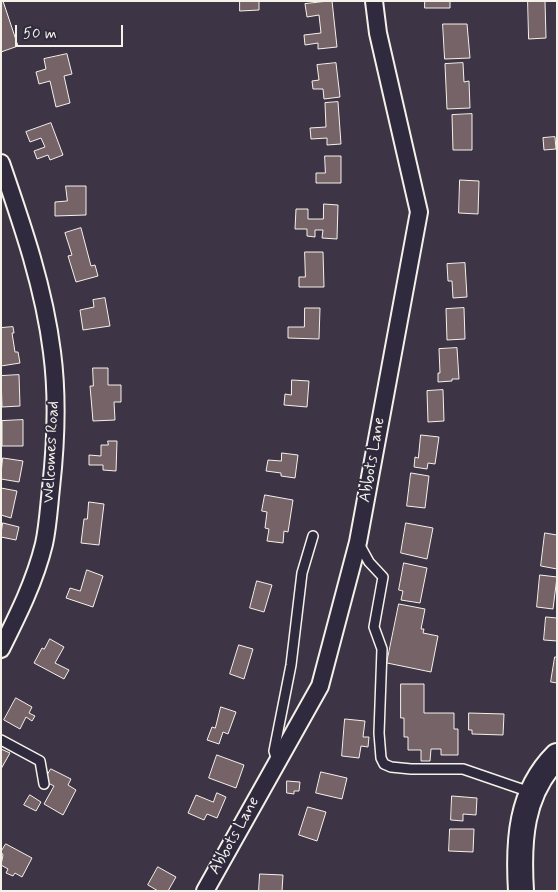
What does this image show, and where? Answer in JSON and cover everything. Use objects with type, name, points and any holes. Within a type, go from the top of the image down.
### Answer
[{"type":"street","name":"Abbots Lane","points":[[205,891],[320,686],[358,542],[419,212],[378,33],[374,1]]},
{"type":"street","name":"Welcomes Road","points":[[1,163],[24,229],[41,290],[52,352],[56,414],[52,479],[44,542],[32,581],[1,649]]},
{"type":"street","points":[[521,891],[519,856],[522,824],[532,793],[557,756]]},
{"type":"lane","points":[[278,761],[274,751],[291,665],[302,573],[313,536]]},
{"type":"lane","points":[[358,542],[369,562],[382,577],[374,627],[382,648],[379,745],[384,764],[391,767],[411,769],[462,769],[532,793]]},
{"type":"lane","points":[[1,740],[40,761],[44,784]]},
{"type":"building","points":[[1,1],[3,1],[18,46],[1,52]]},
{"type":"building","points":[[240,1],[259,1],[259,10],[240,11]]},
{"type":"building","points":[[332,1],[337,47],[318,49],[318,43],[305,45],[304,35],[321,33],[319,15],[307,17],[305,4]]},
{"type":"building","points":[[425,1],[450,1],[450,8],[425,8]]},
{"type":"building","points":[[528,1],[545,1],[546,38],[529,39]]},
{"type":"building","points":[[443,24],[467,24],[470,58],[445,59]]},
{"type":"building","points":[[67,54],[72,74],[64,76],[70,103],[56,107],[50,81],[39,84],[36,72],[46,69],[44,59]]},
{"type":"building","points":[[336,63],[340,97],[324,99],[323,89],[313,89],[312,81],[319,80],[317,65]]},
{"type":"building","points":[[463,63],[464,82],[469,81],[470,108],[447,109],[445,64]]},
{"type":"building","points":[[338,102],[341,144],[327,145],[327,138],[311,139],[310,128],[326,127],[325,103]]},
{"type":"building","points":[[472,114],[472,150],[453,150],[452,115]]},
{"type":"building","points":[[51,123],[63,155],[50,160],[48,155],[37,159],[34,151],[45,147],[41,138],[30,142],[26,132]]},
{"type":"building","points":[[555,137],[556,149],[544,150],[543,138]]},
{"type":"building","points":[[325,156],[341,156],[341,183],[316,183],[316,173],[325,173]]},
{"type":"building","points":[[460,180],[479,181],[478,214],[459,213]]},
{"type":"building","points":[[66,186],[86,186],[86,215],[55,216],[55,202],[67,201]]},
{"type":"building","points":[[324,204],[338,205],[337,239],[322,238],[323,230],[315,230],[315,237],[307,236],[307,229],[295,229],[296,209],[308,209],[308,219],[323,219]]},
{"type":"building","points":[[81,228],[91,266],[95,265],[98,276],[76,282],[68,256],[72,255],[65,233]]},
{"type":"building","points":[[305,252],[323,252],[324,287],[299,287],[299,277],[305,277]]},
{"type":"building","points":[[465,263],[467,297],[453,298],[452,281],[448,281],[447,264]]},
{"type":"building","points":[[105,298],[110,326],[83,330],[80,310],[94,307],[93,300]]},
{"type":"building","points":[[305,308],[320,308],[319,339],[288,338],[288,327],[304,327]]},
{"type":"building","points":[[464,308],[465,339],[447,340],[446,309]]},
{"type":"building","points":[[13,327],[15,352],[18,352],[20,363],[1,366],[1,328]]},
{"type":"building","points":[[457,348],[459,379],[438,382],[438,373],[440,373],[439,349]]},
{"type":"building","points":[[93,368],[108,368],[108,385],[121,385],[121,402],[114,402],[115,420],[93,421],[90,386],[93,386]]},
{"type":"building","points":[[19,375],[20,406],[2,407],[1,376]]},
{"type":"building","points":[[292,380],[309,381],[307,407],[284,405],[285,394],[291,395]]},
{"type":"building","points":[[443,390],[444,421],[428,422],[427,391]]},
{"type":"building","points":[[23,420],[23,446],[2,446],[2,421]]},
{"type":"building","points":[[421,435],[439,437],[435,464],[428,463],[427,469],[414,467],[415,457],[418,458]]},
{"type":"building","points":[[108,441],[117,441],[116,471],[103,470],[103,465],[89,465],[89,455],[101,456],[101,445],[108,445]]},
{"type":"building","points":[[282,453],[298,455],[295,478],[281,476],[281,473],[266,471],[268,460],[281,461]]},
{"type":"building","points":[[3,458],[23,461],[19,482],[1,479]]},
{"type":"building","points":[[411,473],[429,476],[425,508],[407,506]]},
{"type":"building","points":[[1,488],[17,491],[11,518],[1,515]]},
{"type":"building","points":[[265,495],[293,500],[288,532],[284,531],[283,543],[267,541],[269,529],[265,528],[267,512],[262,511]]},
{"type":"building","points":[[89,502],[104,504],[99,545],[81,543],[84,519],[87,519]]},
{"type":"building","points":[[3,523],[19,527],[16,540],[1,537]]},
{"type":"building","points":[[406,523],[433,528],[427,559],[401,553]]},
{"type":"building","points":[[545,533],[557,535],[557,569],[541,566]]},
{"type":"building","points":[[404,563],[427,568],[420,603],[401,600],[403,591],[399,590]]},
{"type":"building","points":[[87,570],[103,576],[93,607],[66,598],[70,588],[80,591]]},
{"type":"building","points":[[540,575],[557,577],[553,609],[537,607]]},
{"type":"building","points":[[257,581],[272,585],[264,612],[250,608]]},
{"type":"building","points":[[399,604],[425,609],[421,629],[424,629],[423,633],[438,636],[431,672],[387,663]]},
{"type":"building","points":[[546,617],[557,618],[557,641],[544,640]]},
{"type":"building","points":[[50,639],[64,647],[55,663],[69,670],[64,679],[34,663],[42,648],[44,649]]},
{"type":"building","points":[[239,645],[253,649],[244,679],[230,674]]},
{"type":"building","points":[[555,657],[557,657],[557,683],[551,682]]},
{"type":"building","points":[[401,684],[424,684],[424,713],[454,713],[454,729],[458,729],[458,755],[441,755],[441,749],[431,749],[430,761],[421,761],[421,750],[408,750],[408,737],[404,737],[404,718],[401,718]]},
{"type":"building","points":[[16,698],[32,707],[29,713],[35,716],[32,721],[26,717],[20,729],[4,720]]},
{"type":"building","points":[[221,707],[236,712],[228,734],[223,732],[219,744],[207,740],[212,727],[215,728]]},
{"type":"building","points":[[469,713],[504,714],[503,735],[472,734],[472,730],[469,730]]},
{"type":"building","points":[[345,719],[365,721],[363,737],[369,737],[368,747],[361,746],[359,758],[342,756]]},
{"type":"building","points":[[1,749],[10,753],[1,769]]},
{"type":"building","points":[[217,755],[244,765],[236,788],[209,778]]},
{"type":"building","points":[[51,769],[71,779],[68,785],[76,790],[63,815],[44,804],[54,786],[44,781]]},
{"type":"building","points":[[321,772],[347,778],[342,799],[316,793]]},
{"type":"building","points":[[287,781],[300,782],[299,791],[294,791],[294,794],[287,793]]},
{"type":"building","points":[[217,793],[226,797],[217,818],[207,814],[204,820],[188,813],[196,795],[213,802]]},
{"type":"building","points":[[30,795],[41,802],[36,811],[24,805]]},
{"type":"building","points":[[452,796],[477,798],[476,815],[463,814],[463,821],[451,820]]},
{"type":"building","points":[[308,807],[326,812],[317,841],[299,835]]},
{"type":"building","points":[[450,829],[474,829],[473,852],[449,851]]},
{"type":"building","points":[[6,844],[32,858],[22,877],[15,873],[13,876],[6,873],[8,869],[1,865],[3,855],[1,852]]},
{"type":"building","points":[[158,867],[176,877],[168,891],[158,891],[148,885]]},
{"type":"building","points":[[260,874],[283,875],[282,891],[259,891]]}]
